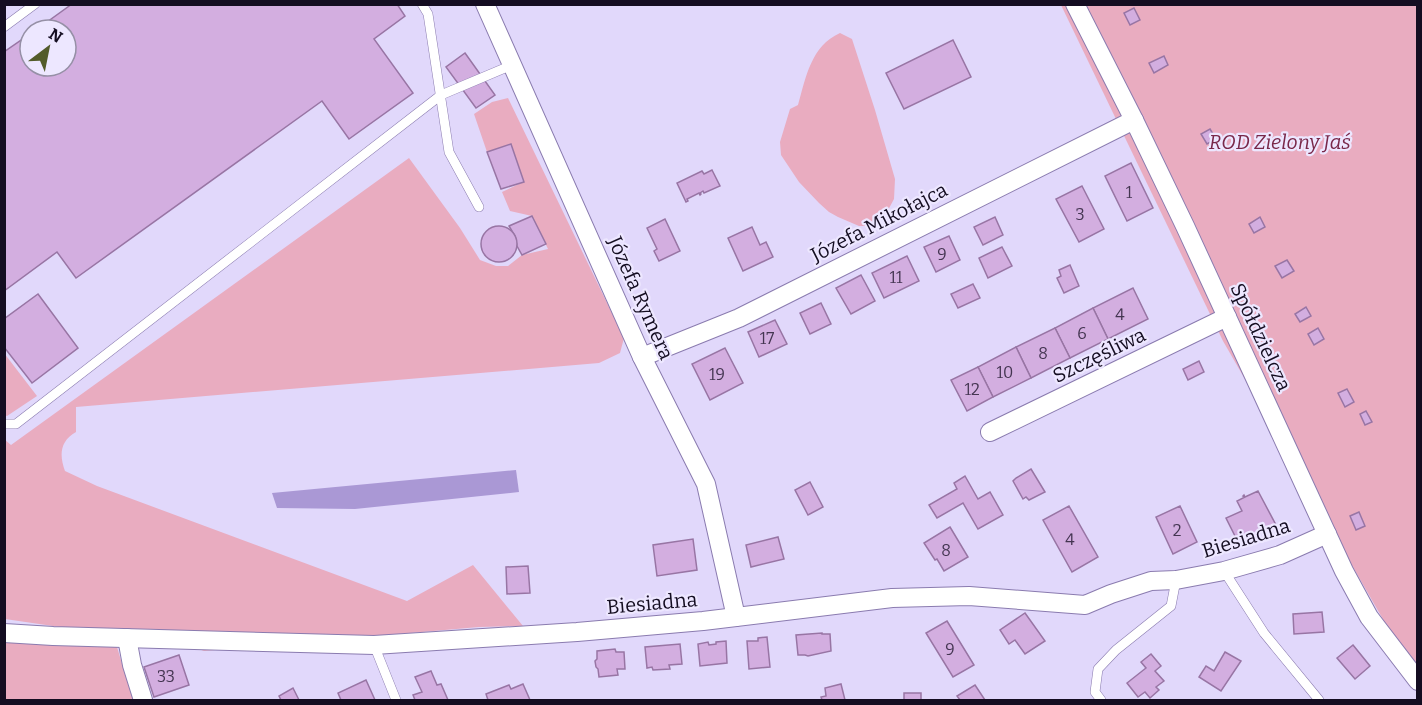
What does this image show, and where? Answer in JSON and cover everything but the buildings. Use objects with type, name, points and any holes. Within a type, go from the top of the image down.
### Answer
[{"type":"street","name":"Józefa Rymera","points":[[485,4],[642,357],[706,484],[736,617]]},
{"type":"street","name":"Spółdzielcza","points":[[1075,4],[1185,226],[1344,571],[1369,617],[1418,681]]},
{"type":"street","name":"Józefa Mikołajca","points":[[642,357],[739,318],[1134,120]]},
{"type":"street","name":"Szczęśliwa","points":[[990,432],[1227,317]]},
{"type":"street","name":"Biesiadna","points":[[4,633],[374,645],[577,632],[736,617],[892,598],[969,596],[1085,604],[1151,581],[1176,580],[1224,571],[1280,555],[1327,534]]},
{"type":"street","points":[[127,638],[132,665],[143,700]]},
{"type":"lane","points":[[4,27],[35,4]]},
{"type":"lane","points":[[422,4],[428,14],[449,152],[479,207]]},
{"type":"lane","points":[[4,424],[16,423],[441,95],[512,65]]},
{"type":"lane","points":[[1224,571],[1264,633],[1319,700]]},
{"type":"lane","points":[[1101,700],[1095,692],[1098,669],[1116,650],[1171,606],[1176,580]]},
{"type":"lane","points":[[374,645],[396,700]]},
{"type":"green space","name":"ROD Zielony Jaś","points":[[1061,5],[1417,5],[1417,664],[1388,628],[1223,341]]},
{"type":"green space","points":[[840,33],[852,39],[895,179],[894,199],[887,212],[871,226],[859,226],[829,212],[799,182],[781,155],[780,142],[790,109],[798,105],[811,63],[822,46]]},
{"type":"green space","points":[[508,98],[624,338],[620,353],[599,363],[76,407],[76,432],[64,444],[62,459],[65,471],[97,486],[407,601],[473,565],[523,626],[479,627],[204,651],[190,646],[5,619],[4,439],[11,445],[409,158],[460,228],[480,260],[496,266],[508,266],[522,255],[548,249],[532,216],[510,211],[502,192],[523,182],[511,144],[487,152],[474,114],[492,102]]},
{"type":"green space","points":[[4,353],[37,396],[7,416],[4,415]]},
{"type":"green space","points":[[4,637],[117,647],[133,700],[5,700]]},
{"type":"shaded area","points":[[516,470],[519,492],[355,509],[277,508],[272,493]]}]
